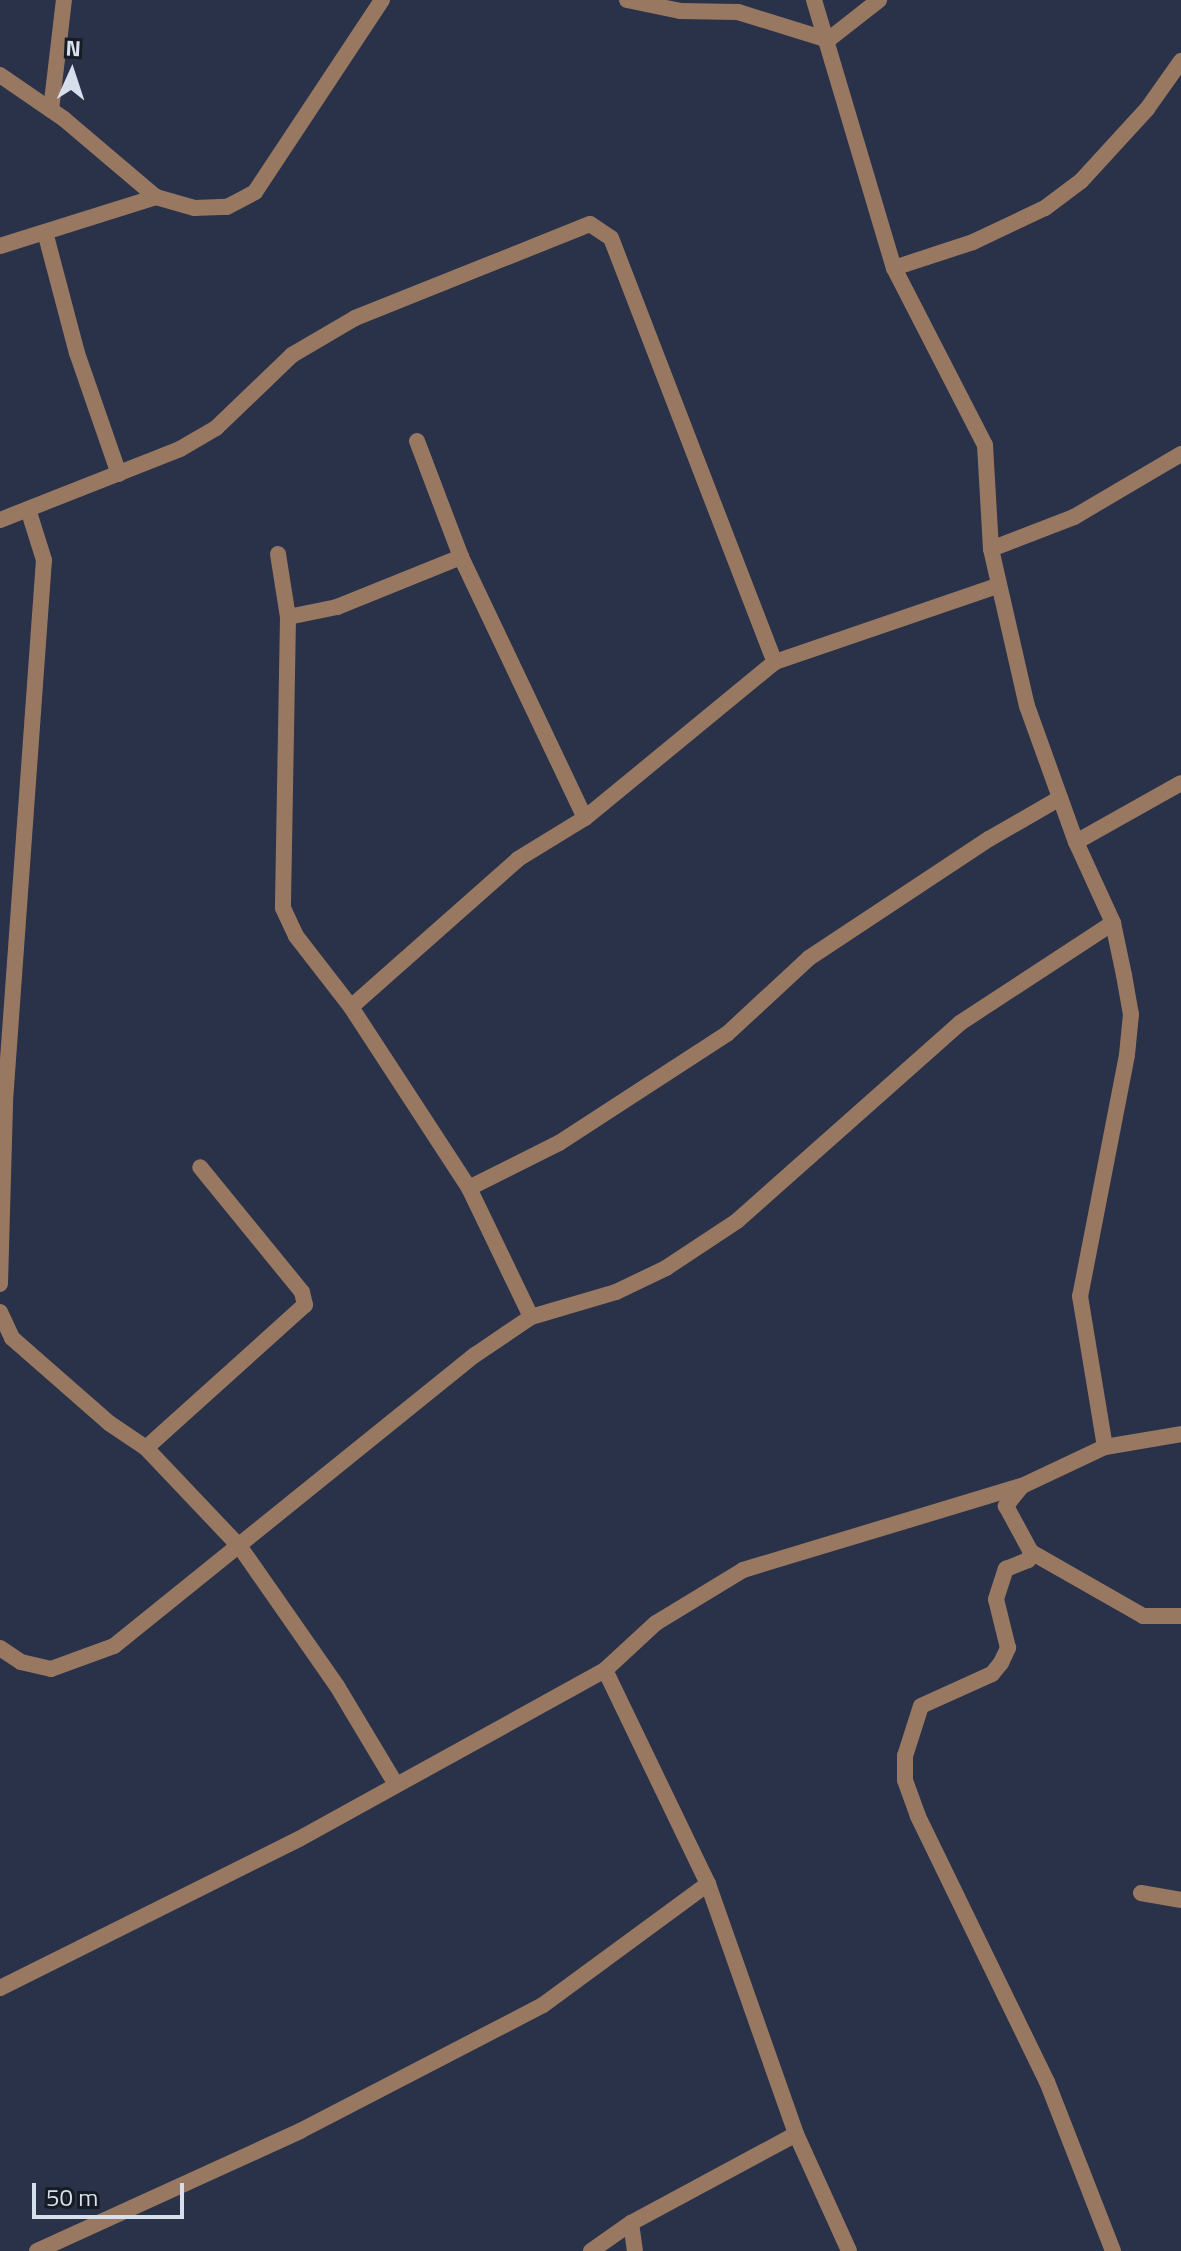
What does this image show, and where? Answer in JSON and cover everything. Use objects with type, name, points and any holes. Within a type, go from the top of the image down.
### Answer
[{"type":"street","points":[[51,110],[64,0]]},
{"type":"street","points":[[0,75],[51,110],[156,197],[194,208],[227,207],[255,192],[382,0]]},
{"type":"street","points":[[627,0],[680,11],[738,12],[828,40]]},
{"type":"street","points":[[814,0],[894,268],[985,445],[991,549],[997,586],[1027,706],[1076,842],[1113,923],[1131,1014],[1080,1296],[1105,1447]]},
{"type":"street","points":[[828,40],[879,0]]},
{"type":"street","points":[[894,268],[973,242],[1045,208],[1081,181],[1147,109],[1181,61]]},
{"type":"street","points":[[0,246],[156,197]]},
{"type":"street","points":[[0,520],[29,512],[180,449],[229,420],[272,372],[333,330],[543,239],[590,224],[604,228],[611,238],[775,662]]},
{"type":"street","points":[[45,232],[77,353],[119,474]]},
{"type":"street","points":[[417,441],[461,557],[585,818]]},
{"type":"street","points":[[991,549],[1074,517],[1181,454]]},
{"type":"street","points":[[1,1279],[6,1056],[44,560],[29,512]]},
{"type":"street","points":[[278,554],[288,617],[283,908],[296,936],[351,1007],[469,1188],[531,1317]]},
{"type":"street","points":[[288,617],[337,607],[461,557]]},
{"type":"street","points":[[351,1007],[518,859],[585,818],[775,662],[997,586]]},
{"type":"street","points":[[1076,842],[1181,783]]},
{"type":"street","points":[[469,1188],[559,1143],[727,1034],[809,958],[989,839],[1060,798]]},
{"type":"street","points":[[0,1648],[21,1662],[51,1669],[90,1659],[114,1646],[475,1355],[531,1317],[616,1292],[666,1268],[737,1221],[960,1023],[1113,923]]},
{"type":"street","points":[[146,1448],[305,1305],[302,1292],[200,1167]]},
{"type":"street","points":[[0,1312],[12,1338],[109,1423],[146,1448],[240,1547],[337,1686],[395,1783]]},
{"type":"street","points":[[0,1988],[299,1839],[395,1783],[605,1670],[656,1623],[743,1570],[1022,1486],[1105,1447],[1181,1434]]},
{"type":"street","points":[[1022,1486],[1006,1506],[1031,1552],[1143,1616],[1181,1616]]},
{"type":"street","points":[[1031,1552],[1028,1560],[1006,1569],[996,1599],[1008,1648],[1001,1663],[992,1674],[921,1706],[908,1736],[905,1780],[1047,2082],[1113,2251]]},
{"type":"street","points":[[605,1670],[708,1884],[796,2134],[849,2251]]},
{"type":"street","points":[[37,2251],[300,2131],[543,2005],[708,1884]]},
{"type":"street","points":[[1141,1893],[1181,1900]]},
{"type":"street","points":[[591,2251],[631,2223],[796,2134]]},
{"type":"street","points":[[631,2223],[635,2251]]}]
